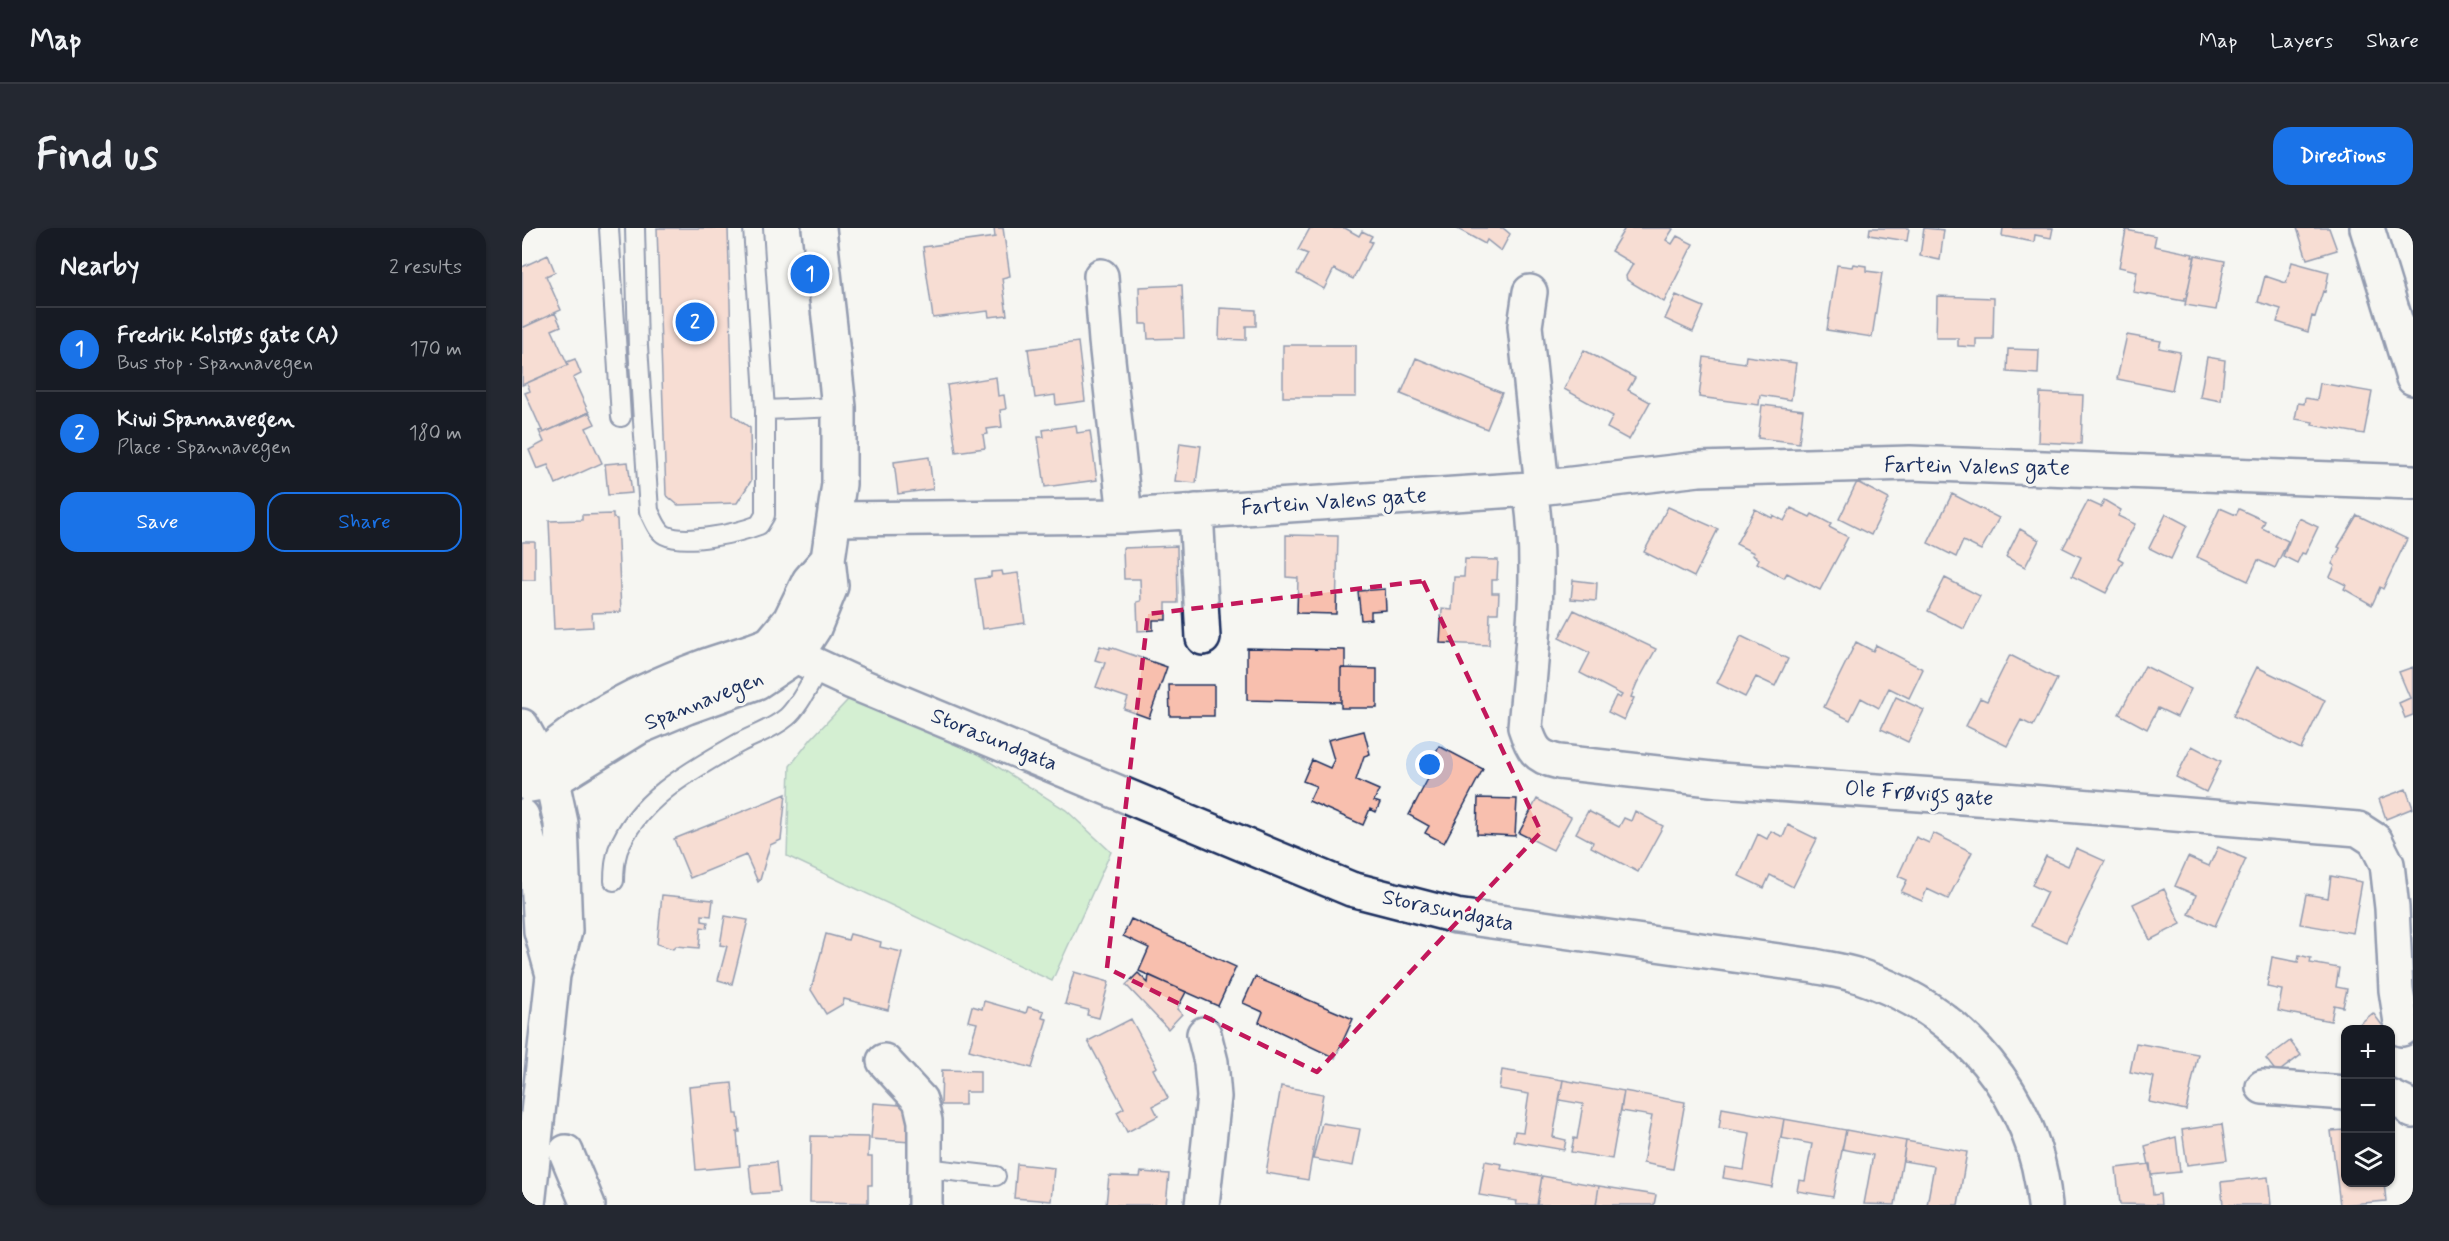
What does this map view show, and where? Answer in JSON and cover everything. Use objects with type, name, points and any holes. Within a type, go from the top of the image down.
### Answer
[{"type":"street","name":"Spannavegen","points":[[534,776],[580,729],[653,686],[795,656],[814,628],[831,586],[828,559],[839,484],[839,407],[819,228]]},
{"type":"street","points":[[2367,228],[2403,308],[2413,378]]},
{"type":"street","points":[[1101,276],[1125,516]]},
{"type":"street","points":[[1530,292],[1525,326],[1536,488]]},
{"type":"street","name":"Fartein Valens gate","points":[[835,519],[1125,516],[1536,488],[1699,469],[1910,463],[2413,482]]},
{"type":"street","name":"Ole Frøvigs gate","points":[[1536,488],[1536,600],[1525,727],[1530,745],[1543,758],[1559,762],[1720,780],[2005,800],[2358,829],[2375,840],[2387,864],[2392,908],[2396,990],[2402,1029]]},
{"type":"street","points":[[1196,511],[1203,638]]},
{"type":"street","name":"Storasundgata","points":[[795,656],[1351,889],[1455,916],[1814,966],[1858,976],[1891,989],[1932,1011],[1971,1042],[2005,1083],[2029,1133],[2044,1191],[2045,1205]]},
{"type":"street","points":[[522,726],[534,776],[561,823],[543,930]]},
{"type":"street","points":[[522,816],[538,879],[543,930],[553,975],[528,1205]]},
{"type":"street","points":[[1202,1205],[1214,1097],[1211,1062],[1204,1034]]},
{"type":"street","points":[[884,1061],[921,1100],[925,1121],[925,1205]]},
{"type":"street","points":[[2263,1087],[2341,1093]]},
{"type":"street","points":[[2395,1099],[2413,1111]]},
{"type":"street","points":[[566,1152],[588,1205]]},
{"type":"lane","points":[[609,228],[621,417]]},
{"type":"lane","points":[[635,228],[638,346],[649,511],[659,530],[665,535],[690,538],[735,534],[759,525],[765,514],[765,410],[753,228]]},
{"type":"lane","points":[[765,410],[839,407]]},
{"type":"lane","name":"Spannavegen","points":[[614,881],[618,851],[632,823],[647,806],[688,774],[741,742],[771,729],[789,716],[795,656]]},
{"type":"lane","points":[[925,1168],[996,1176]]},
{"type":"highlighted area","points":[[1423,581],[1541,832],[1317,1072],[1107,968],[1148,614]]},
{"type":"green space","points":[[863,684],[1066,810],[1111,852],[1052,981],[787,856],[790,766],[811,739]]},
{"type":"building","points":[[657,228],[728,228],[733,415],[750,428],[751,481],[737,503],[678,505],[666,495]]},
{"type":"building","points":[[994,228],[1003,228],[1010,276],[1002,278],[1007,315],[989,317],[988,311],[933,318],[923,247],[995,237]]},
{"type":"building","points":[[1310,228],[1345,228],[1359,236],[1362,231],[1372,236],[1369,241],[1372,242],[1353,279],[1334,269],[1324,289],[1297,274],[1308,254],[1298,250]]},
{"type":"building","points":[[1456,228],[1503,228],[1510,234],[1501,251],[1487,240],[1485,244]]},
{"type":"building","points":[[1625,228],[1671,228],[1673,229],[1666,240],[1672,244],[1677,236],[1693,244],[1664,302],[1627,280],[1626,276],[1633,264],[1611,251]]},
{"type":"building","points":[[1870,228],[1909,228],[1907,241],[1869,235]]},
{"type":"building","points":[[1924,228],[1944,230],[1940,260],[1920,256]]},
{"type":"building","points":[[2003,228],[2053,228],[2051,238],[2035,235],[2034,242],[2002,236]]},
{"type":"building","points":[[2297,228],[2329,228],[2337,250],[2307,259]]},
{"type":"building","points":[[2126,230],[2156,236],[2154,246],[2193,254],[2192,257],[2195,257],[2184,301],[2133,292],[2137,271],[2119,267]]},
{"type":"building","points":[[548,255],[555,272],[546,276],[561,310],[522,328],[522,267]]},
{"type":"building","points":[[2195,255],[2225,261],[2216,310],[2185,305]]},
{"type":"building","points":[[2292,262],[2329,272],[2325,292],[2323,291],[2315,317],[2312,316],[2308,332],[2277,322],[2281,309],[2258,302],[2265,276],[2286,283]]},
{"type":"building","points":[[1853,264],[1866,266],[1866,271],[1882,273],[1872,337],[1827,330],[1837,265],[1852,267]]},
{"type":"building","points":[[1182,285],[1184,338],[1148,339],[1147,324],[1140,324],[1139,287]]},
{"type":"building","points":[[1676,295],[1704,307],[1693,332],[1665,319]]},
{"type":"building","points":[[1937,296],[1994,298],[1993,339],[1976,339],[1976,347],[1958,346],[1958,338],[1936,338]]},
{"type":"building","points":[[1220,308],[1256,310],[1256,326],[1246,326],[1246,340],[1219,339]]},
{"type":"building","points":[[555,313],[561,326],[552,330],[568,365],[522,385],[522,328]]},
{"type":"building","points":[[2127,335],[2161,341],[2159,348],[2180,352],[2172,390],[2117,379]]},
{"type":"building","points":[[1078,342],[1085,401],[1056,405],[1055,395],[1035,398],[1028,349]]},
{"type":"building","points":[[1283,345],[1356,345],[1356,397],[1283,397]]},
{"type":"building","points":[[2008,349],[2039,350],[2038,374],[2007,372]]},
{"type":"building","points":[[1584,350],[1635,378],[1628,390],[1650,402],[1629,440],[1607,428],[1613,416],[1564,389]]},
{"type":"building","points":[[1746,356],[1796,363],[1791,400],[1760,395],[1759,405],[1699,397],[1704,357],[1745,363]]},
{"type":"building","points":[[2207,357],[2225,360],[2221,401],[2200,397]]},
{"type":"building","points":[[1416,358],[1502,393],[1487,429],[1401,394]]},
{"type":"building","points":[[575,359],[581,374],[573,378],[589,413],[543,433],[525,393],[530,391],[527,383],[568,365],[567,362]]},
{"type":"building","points":[[996,377],[998,396],[1004,395],[1006,409],[1000,410],[1002,427],[987,429],[988,434],[983,435],[985,448],[956,452],[947,385]]},
{"type":"building","points":[[2320,383],[2372,392],[2364,434],[2312,425],[2313,422],[2295,419],[2298,403],[2304,404],[2305,398],[2317,400]]},
{"type":"building","points":[[2040,393],[2083,395],[2081,444],[2038,442]]},
{"type":"building","points":[[1762,405],[1803,410],[1799,443],[1758,438]]},
{"type":"building","points":[[589,412],[595,424],[586,428],[602,463],[556,484],[548,465],[537,469],[529,450],[544,442],[539,431],[542,430],[543,433]]},
{"type":"building","points":[[1076,425],[1077,433],[1090,431],[1097,480],[1045,487],[1038,437],[1044,437],[1043,430]]},
{"type":"building","points":[[1180,443],[1201,446],[1196,483],[1175,481]]},
{"type":"building","points":[[929,457],[933,489],[898,494],[894,462]]},
{"type":"building","points":[[628,462],[632,493],[608,495],[605,464]]},
{"type":"building","points":[[1857,482],[1889,499],[1871,535],[1839,519]]},
{"type":"building","points":[[1952,494],[1999,518],[1981,550],[1963,541],[1956,557],[1928,543]]},
{"type":"building","points":[[2104,500],[2121,510],[2118,516],[2135,524],[2118,558],[2123,561],[2106,593],[2072,576],[2081,557],[2063,548],[2088,501],[2101,507]]},
{"type":"building","points":[[1668,507],[1718,529],[1694,577],[1644,552]]},
{"type":"building","points":[[1791,508],[1810,517],[1812,514],[1831,524],[1829,527],[1848,537],[1820,590],[1787,573],[1784,578],[1757,563],[1759,559],[1752,555],[1754,553],[1736,544],[1755,509],[1772,518],[1773,515],[1784,521]]},
{"type":"building","points":[[2220,508],[2236,515],[2239,509],[2265,521],[2262,528],[2288,541],[2275,568],[2258,560],[2248,581],[2197,557]]},
{"type":"building","points":[[613,514],[613,518],[617,519],[621,612],[592,613],[593,627],[554,629],[549,521],[582,520],[582,515]]},
{"type":"building","points":[[2166,514],[2187,525],[2171,559],[2149,548]]},
{"type":"building","points":[[2357,515],[2407,539],[2383,589],[2380,587],[2372,605],[2344,589],[2346,585],[2330,577],[2335,566],[2332,564],[2340,548],[2338,547]]},
{"type":"building","points":[[2299,518],[2318,527],[2305,554],[2302,553],[2297,563],[2283,556]]},
{"type":"building","points":[[2020,529],[2039,540],[2025,567],[2006,557]]},
{"type":"building","points":[[1286,535],[1338,536],[1336,614],[1297,613],[1298,578],[1286,577]]},
{"type":"building","points":[[522,542],[535,542],[535,580],[522,580]]},
{"type":"building","points":[[1177,546],[1178,603],[1166,603],[1166,620],[1153,620],[1153,630],[1138,631],[1137,602],[1141,601],[1140,579],[1124,579],[1123,548]]},
{"type":"building","points":[[1465,559],[1498,560],[1497,580],[1492,580],[1492,593],[1499,593],[1498,613],[1490,613],[1489,645],[1440,643],[1442,609],[1452,610],[1454,577],[1464,577]]},
{"type":"building","points":[[1002,571],[1003,575],[1018,573],[1025,623],[982,629],[975,579],[991,577],[991,572]]},
{"type":"building","points":[[1945,578],[1980,596],[1964,629],[1928,611]]},
{"type":"building","points":[[1573,580],[1597,583],[1596,601],[1571,599]]},
{"type":"building","points":[[1385,589],[1386,610],[1371,611],[1371,619],[1361,620],[1358,591]]},
{"type":"building","points":[[1574,610],[1656,649],[1637,683],[1631,697],[1634,698],[1624,720],[1608,712],[1616,696],[1620,698],[1622,695],[1580,673],[1590,653],[1559,638]]},
{"type":"building","points":[[1741,636],[1788,659],[1775,686],[1756,677],[1745,697],[1717,683]]},
{"type":"building","points":[[1856,642],[1873,651],[1876,645],[1923,669],[1909,698],[1889,688],[1879,708],[1861,698],[1850,720],[1824,707]]},
{"type":"building","points":[[1100,646],[1110,649],[1110,647],[1167,667],[1149,718],[1124,709],[1128,698],[1096,687],[1105,663],[1095,660]]},
{"type":"building","points":[[1247,648],[1345,650],[1345,668],[1341,668],[1341,702],[1247,700]]},
{"type":"building","points":[[2010,655],[2057,679],[2033,726],[2021,720],[2007,746],[1966,726],[1980,698],[1987,701]]},
{"type":"building","points":[[2145,666],[2191,689],[2177,717],[2158,708],[2147,729],[2119,714]]},
{"type":"building","points":[[2257,667],[2325,700],[2301,749],[2233,716]]},
{"type":"building","points":[[2413,667],[2413,715],[2405,718],[2399,703],[2410,698],[2399,672]]},
{"type":"building","points":[[1341,668],[1377,669],[1377,708],[1341,708]]},
{"type":"building","points":[[1169,685],[1214,685],[1214,716],[1170,716]]},
{"type":"building","points":[[1896,697],[1924,710],[1908,742],[1881,729]]},
{"type":"building","points":[[1364,731],[1370,754],[1364,756],[1356,780],[1379,790],[1374,801],[1380,803],[1376,812],[1370,809],[1363,825],[1309,801],[1316,786],[1303,781],[1312,760],[1330,768],[1334,760],[1328,740]]},
{"type":"building","points":[[1439,746],[1483,769],[1444,843],[1425,833],[1429,826],[1409,815],[1430,775],[1425,773]]},
{"type":"building","points":[[2192,746],[2221,761],[2206,792],[2176,777]]},
{"type":"building","points":[[2406,789],[2413,808],[2386,819],[2379,799]]},
{"type":"building","points":[[786,794],[781,840],[770,845],[758,882],[746,855],[690,878],[674,839]]},
{"type":"building","points":[[1478,798],[1517,799],[1515,836],[1477,834]]},
{"type":"building","points":[[1537,799],[1571,817],[1553,850],[1519,833]]},
{"type":"building","points":[[1588,811],[1619,827],[1624,818],[1631,821],[1635,811],[1663,826],[1638,872],[1591,847],[1593,842],[1576,833]]},
{"type":"building","points":[[1788,825],[1817,839],[1793,887],[1770,875],[1764,888],[1739,876],[1758,834],[1767,839],[1771,831],[1783,837]]},
{"type":"building","points":[[1933,833],[1972,852],[1948,899],[1927,889],[1922,901],[1901,892],[1907,880],[1898,876],[1916,837],[1929,843]]},
{"type":"building","points":[[2218,847],[2246,859],[2215,926],[2189,914],[2196,895],[2175,886],[2188,857],[2209,866]]},
{"type":"building","points":[[2076,848],[2105,861],[2066,942],[2031,926],[2047,892],[2032,885],[2046,856],[2068,866]]},
{"type":"building","points":[[2331,876],[2362,882],[2353,933],[2300,924],[2306,894],[2328,898]]},
{"type":"building","points":[[2164,889],[2181,924],[2150,940],[2133,904]]},
{"type":"building","points":[[662,895],[713,900],[711,916],[702,915],[702,921],[708,922],[707,928],[701,927],[699,948],[676,946],[673,949],[657,944]]},
{"type":"building","points":[[725,916],[748,920],[732,984],[718,980],[727,946],[720,945]]},
{"type":"building","points":[[1131,919],[1236,967],[1218,1006],[1139,971],[1149,948],[1123,936]]},
{"type":"building","points":[[826,934],[848,940],[850,934],[881,942],[880,947],[902,952],[888,1010],[844,999],[843,1004],[826,1014],[811,990]]},
{"type":"building","points":[[2299,955],[2311,958],[2310,963],[2339,968],[2336,987],[2347,989],[2343,1007],[2334,1005],[2331,1021],[2278,1011],[2282,990],[2267,987],[2272,957],[2298,962]]},
{"type":"building","points":[[1074,972],[1109,982],[1099,1018],[1087,1015],[1088,1010],[1065,1004]]},
{"type":"building","points":[[1138,973],[1148,983],[1149,975],[1186,992],[1177,1009],[1182,1014],[1168,1029],[1126,985]]},
{"type":"building","points":[[1255,977],[1353,1019],[1335,1058],[1259,1022],[1263,1012],[1243,1003]]},
{"type":"building","points":[[984,1001],[1026,1013],[1028,1007],[1044,1011],[1042,1018],[1047,1019],[1032,1068],[969,1050],[977,1023],[968,1021],[972,1006],[982,1009]]},
{"type":"building","points":[[2373,1013],[2382,1025],[2358,1025]]},
{"type":"building","points":[[1131,1019],[1157,1067],[1153,1069],[1168,1098],[1153,1106],[1158,1116],[1127,1132],[1117,1112],[1124,1108],[1088,1041]]},
{"type":"building","points":[[2290,1041],[2301,1055],[2277,1073],[2266,1059]]},
{"type":"building","points":[[2136,1043],[2198,1054],[2186,1110],[2149,1102],[2154,1077],[2130,1072]]},
{"type":"building","points":[[942,1070],[980,1071],[980,1092],[965,1092],[965,1105],[941,1105]]},
{"type":"building","points":[[1502,1070],[1563,1080],[1553,1137],[1566,1140],[1564,1150],[1513,1141],[1515,1131],[1523,1132],[1529,1094],[1499,1089]]},
{"type":"building","points":[[1563,1080],[1624,1091],[1612,1159],[1571,1152],[1574,1138],[1577,1139],[1583,1104],[1559,1100]]},
{"type":"building","points":[[732,1083],[735,1114],[738,1114],[740,1132],[737,1132],[740,1166],[696,1170],[689,1087]]},
{"type":"building","points":[[1281,1086],[1323,1094],[1308,1180],[1266,1173]]},
{"type":"building","points":[[1624,1091],[1685,1102],[1673,1169],[1643,1163],[1652,1116],[1621,1111]]},
{"type":"building","points":[[874,1103],[913,1106],[910,1142],[871,1139]]},
{"type":"building","points":[[1722,1108],[1784,1119],[1772,1187],[1723,1178],[1725,1167],[1744,1170],[1750,1133],[1719,1128]]},
{"type":"building","points":[[1784,1119],[1846,1130],[1833,1197],[1797,1191],[1799,1180],[1805,1181],[1812,1144],[1781,1138]]},
{"type":"building","points":[[1322,1123],[1360,1129],[1353,1166],[1313,1159]]},
{"type":"building","points":[[2222,1124],[2227,1160],[2187,1165],[2182,1130]]},
{"type":"building","points":[[1846,1130],[1906,1141],[1895,1205],[1864,1204],[1873,1155],[1842,1149]]},
{"type":"building","points":[[2341,1130],[2341,1187],[2385,1187],[2386,1201],[2340,1205],[2331,1131]]},
{"type":"building","points":[[811,1136],[869,1137],[868,1157],[872,1157],[872,1185],[868,1185],[868,1203],[810,1202]]},
{"type":"building","points":[[2176,1137],[2180,1172],[2151,1175],[2145,1146]]},
{"type":"building","points":[[1906,1141],[1967,1152],[1958,1205],[1927,1205],[1934,1166],[1903,1161]]},
{"type":"building","points":[[1485,1161],[1502,1164],[1501,1169],[1542,1176],[1537,1205],[1516,1205],[1517,1201],[1479,1195]]},
{"type":"building","points":[[776,1162],[779,1192],[752,1194],[749,1165]]},
{"type":"building","points":[[1017,1164],[1054,1168],[1051,1201],[1014,1198]]},
{"type":"building","points":[[2150,1164],[2153,1195],[2160,1194],[2161,1205],[2120,1204],[2116,1168]]},
{"type":"building","points":[[1141,1172],[1169,1174],[1166,1205],[1106,1205],[1109,1176],[1140,1177]]},
{"type":"building","points":[[1542,1176],[1599,1186],[1596,1205],[1537,1205]]},
{"type":"building","points":[[2268,1177],[2271,1205],[2223,1205],[2221,1182]]},
{"type":"building","points":[[1599,1186],[1656,1195],[1654,1205],[1596,1205]]},
{"type":"place","name":"Fredrik Kolstøs gate (A)","points":[[810,274]]},
{"type":"place","name":"Kiwi Spannavegen","points":[[695,322]]}]
